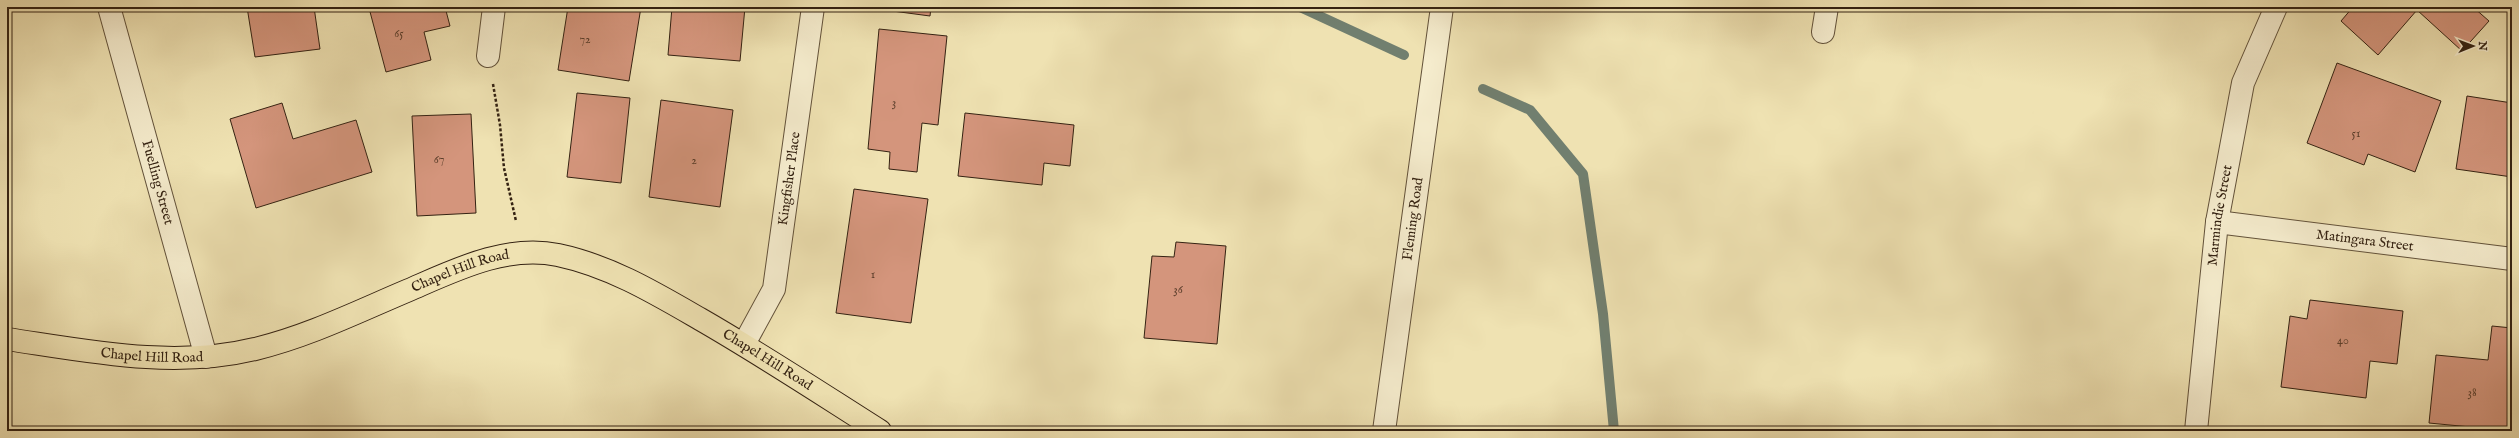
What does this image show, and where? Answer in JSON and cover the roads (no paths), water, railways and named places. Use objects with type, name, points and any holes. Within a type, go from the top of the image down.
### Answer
[{"type":"main road","name":"Chapel Hill Road","points":[[7,340],[122,355],[206,357],[255,349],[305,334],[466,266],[523,251],[558,255],[633,280],[744,344],[880,431]]},
{"type":"street","name":"Fuelling Street","points":[[109,7],[206,357]]},
{"type":"street","points":[[488,56],[494,7]]},
{"type":"street","name":"Kingfisher Place","points":[[744,344],[774,289],[813,7]]},
{"type":"street","name":"Fleming Road","points":[[1384,431],[1442,7]]},
{"type":"street","points":[[1823,32],[1827,7]]},
{"type":"street","name":"Marmindie Street","points":[[2196,431],[2217,222],[2243,83],[2276,7]]},
{"type":"street","name":"Matingara Street","points":[[2217,222],[2512,259]]},
{"type":"waterway","points":[[1300,7],[1404,55]]},
{"type":"waterway","points":[[1483,89],[1530,110],[1583,174],[1603,314],[1614,431]]}]
